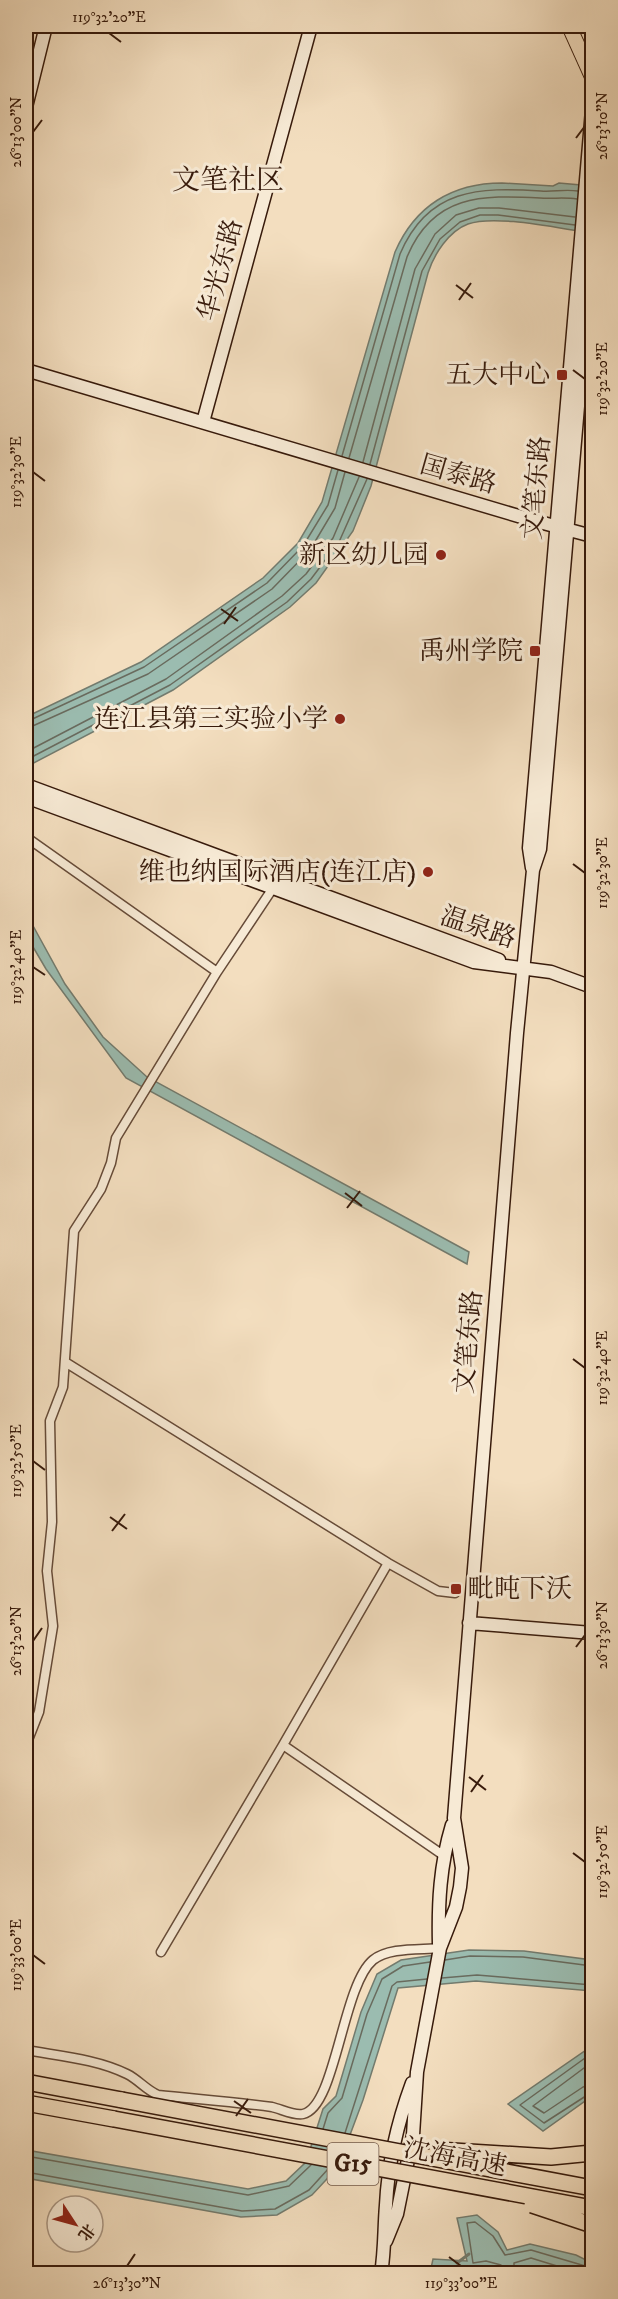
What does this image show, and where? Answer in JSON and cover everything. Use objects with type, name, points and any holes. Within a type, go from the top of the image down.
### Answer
[{"type":"highway","name":"沈海高速","points":[[26,2082],[592,2188]]},
{"type":"highway","name":"沈海高速","points":[[26,2103],[592,2208]]},
{"type":"highway","points":[[369,2146],[551,2157],[592,2153]]},
{"type":"highway","points":[[377,2168],[512,2199],[592,2225]]},
{"type":"main road","points":[[26,107],[46,26]]},
{"type":"main road","name":"华光东路","points":[[203,422],[311,26]]},
{"type":"main road","points":[[569,26],[592,77]]},
{"type":"main road","name":"文笔东路","points":[[562,528],[592,110]]},
{"type":"main road","name":"文笔东路","points":[[440,1948],[438,1902],[443,1855],[454,1818],[523,967],[533,870],[529,848],[592,243]]},
{"type":"main road","name":"国泰路","points":[[26,370],[592,536]]},
{"type":"main road","name":"温泉路","points":[[26,785],[476,952],[523,967]]},
{"type":"main road","name":"温泉路","points":[[26,797],[474,962],[523,967]]},
{"type":"main road","points":[[523,967],[551,972],[592,987]]},
{"type":"main road","points":[[469,1623],[592,1633]]},
{"type":"main road","name":"文笔东路","points":[[381,2274],[386,2241],[386,2205],[393,2155],[404,2107],[417,2072],[440,1948],[456,1907],[460,1887],[462,1868],[454,1818]]},
{"type":"street","points":[[26,837],[217,972]]},
{"type":"street","points":[[26,1745],[39,1712],[53,1626],[47,1571],[52,1522],[50,1421],[63,1386],[74,1232],[101,1189],[111,1163],[116,1138],[217,972],[273,888]]},
{"type":"street","points":[[65,1362],[388,1563],[438,1591],[454,1593]]},
{"type":"street","points":[[161,1952],[388,1563]]},
{"type":"street","points":[[283,1745],[443,1855]]},
{"type":"street","points":[[26,2050],[100,2064],[129,2075],[147,2091],[158,2096],[279,2108],[301,2115],[310,2111],[325,2088],[351,2001],[361,1977],[373,1960],[387,1953],[440,1948]]},
{"type":"water","points":[[502,183],[553,186],[559,183],[592,186],[592,233],[511,221],[480,221],[461,227],[443,244],[428,273],[371,486],[353,531],[316,583],[290,607],[173,690],[26,767],[26,717],[141,662],[263,578],[298,543],[322,502],[395,252],[403,236],[424,210],[437,200],[467,187]]},
{"type":"water","points":[[26,913],[65,984],[103,1037],[147,1077],[469,1252],[467,1264],[126,1078],[46,969],[26,935]]},
{"type":"water","points":[[469,1950],[524,1951],[592,1960],[592,1991],[476,1981],[398,1988],[363,2100],[338,2167],[312,2195],[277,2215],[241,2217],[26,2178],[26,2150],[248,2189],[286,2181],[306,2162],[323,2109],[336,2096],[361,2012],[377,1974],[401,1960]]},
{"type":"water","points":[[592,2046],[592,2096],[543,2131],[508,2104]]},
{"type":"water","points":[[477,2215],[498,2232],[507,2250],[530,2244],[576,2255],[592,2263],[592,2273],[510,2273],[485,2266],[475,2273],[430,2273],[433,2259],[467,2261],[457,2218]]},
{"type":"waterway","points":[[457,2263],[469,2254]]},
{"type":"place","name":"五大中心","points":[[562,375]]},
{"type":"place","name":"新区幼儿园","points":[[441,555]]},
{"type":"place","name":"禹州学院","points":[[535,651]]},
{"type":"place","name":"连江县第三实验小学","points":[[340,719]]},
{"type":"place","name":"维也纳国际酒店(连江店)","points":[[428,872]]},
{"type":"place","name":"毗旽下沃","points":[[456,1589]]},
{"type":"district","name":"文笔社区","points":[[228,180]]}]
